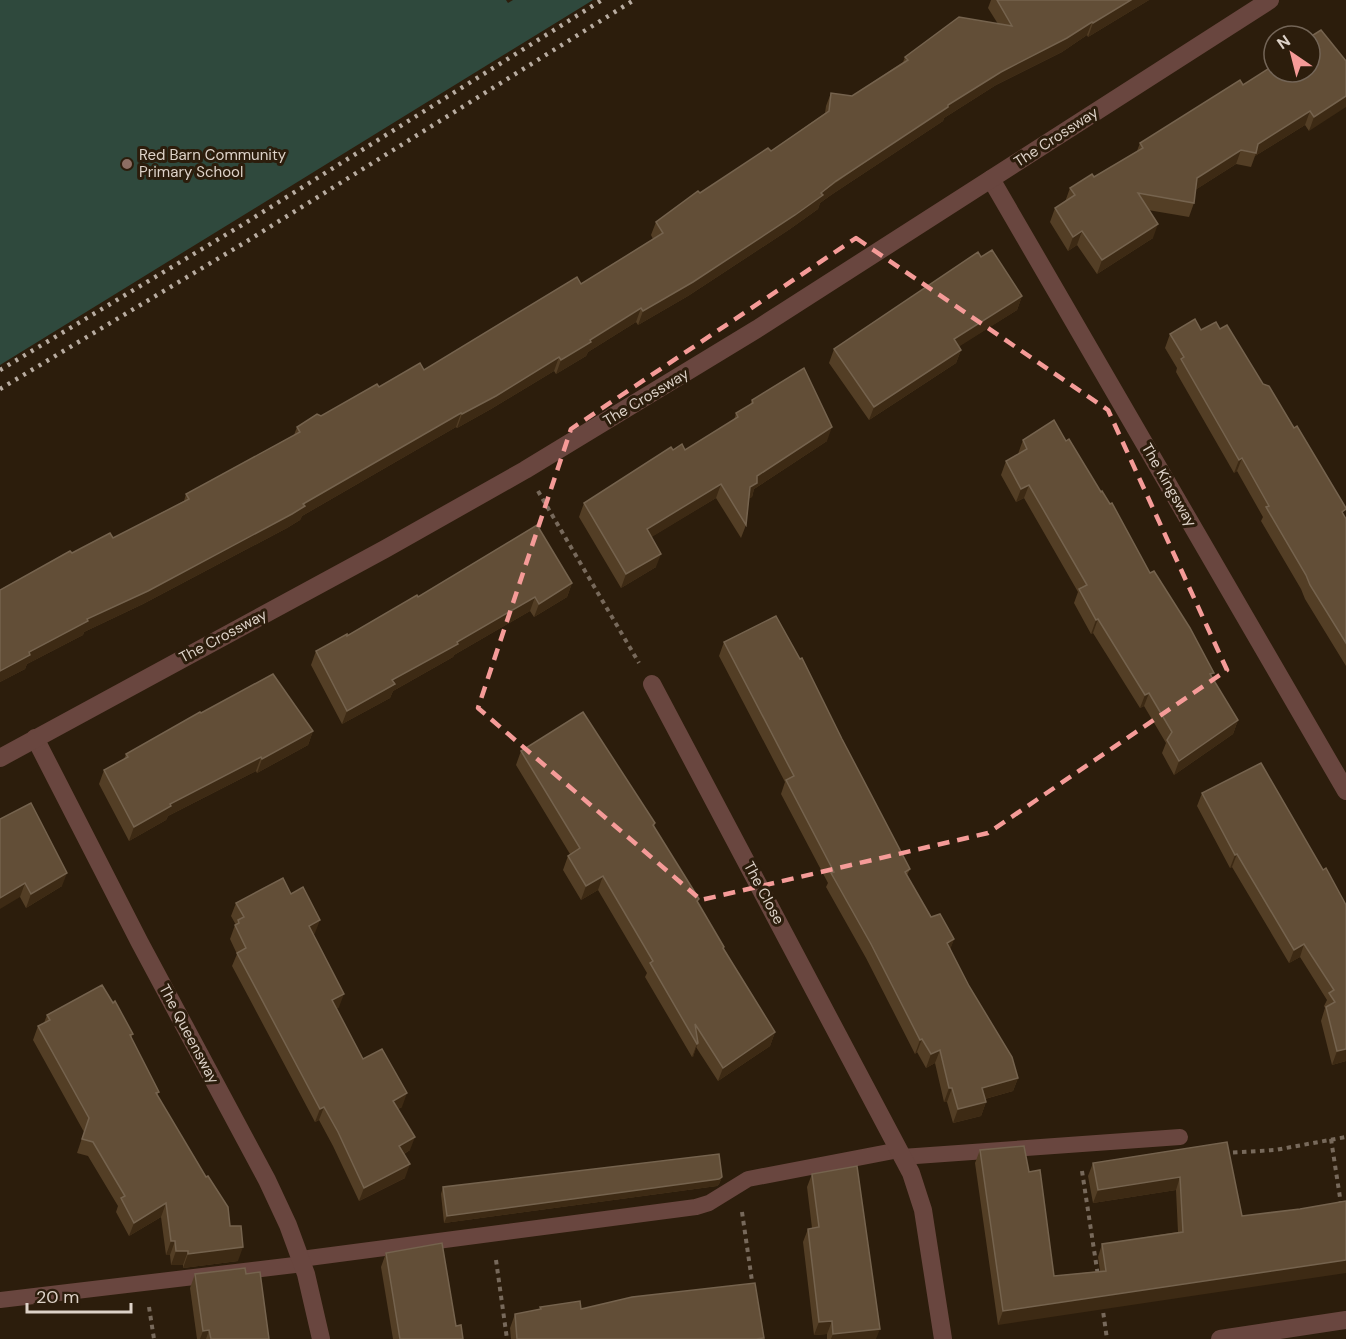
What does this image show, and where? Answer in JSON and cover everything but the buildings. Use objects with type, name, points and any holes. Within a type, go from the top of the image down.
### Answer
[{"type":"street","name":"The Crossway","points":[[0,758],[385,549],[525,470],[757,329],[1270,0]]},
{"type":"street","name":"The Kingsway","points":[[991,179],[1346,791]]},
{"type":"street","name":"The Close","points":[[652,684],[911,1173],[923,1210],[943,1339]]},
{"type":"street","name":"The Queensway","points":[[35,738],[140,943],[267,1180],[302,1261],[321,1339]]},
{"type":"street","points":[[1221,1339],[1346,1320]]},
{"type":"lane","points":[[0,1300],[696,1207],[709,1203],[748,1179],[901,1153],[1180,1137]]},
{"type":"path","points":[[525,470],[652,684]]},
{"type":"path","points":[[1222,1153],[1264,1151],[1346,1137]]},
{"type":"path","points":[[1331,1139],[1341,1205]]},
{"type":"path","points":[[1078,1144],[1099,1282]]},
{"type":"path","points":[[738,1184],[754,1295]]},
{"type":"path","points":[[492,1233],[507,1339]]},
{"type":"path","points":[[1100,1293],[1107,1339]]},
{"type":"highlighted area","points":[[856,238],[1108,410],[1227,670],[988,833],[701,900],[478,708],[571,429]]},
{"type":"green space","name":"Red Barn Community Primary School","points":[[0,0],[506,0],[508,3],[513,0],[593,0],[0,365]]},
{"type":"railway","points":[[0,370],[242,225],[602,0]]},
{"type":"railway","points":[[0,389],[244,243],[634,0]]},
{"type":"place","name":"Red Barn Community Primary School","points":[[127,164]]}]
